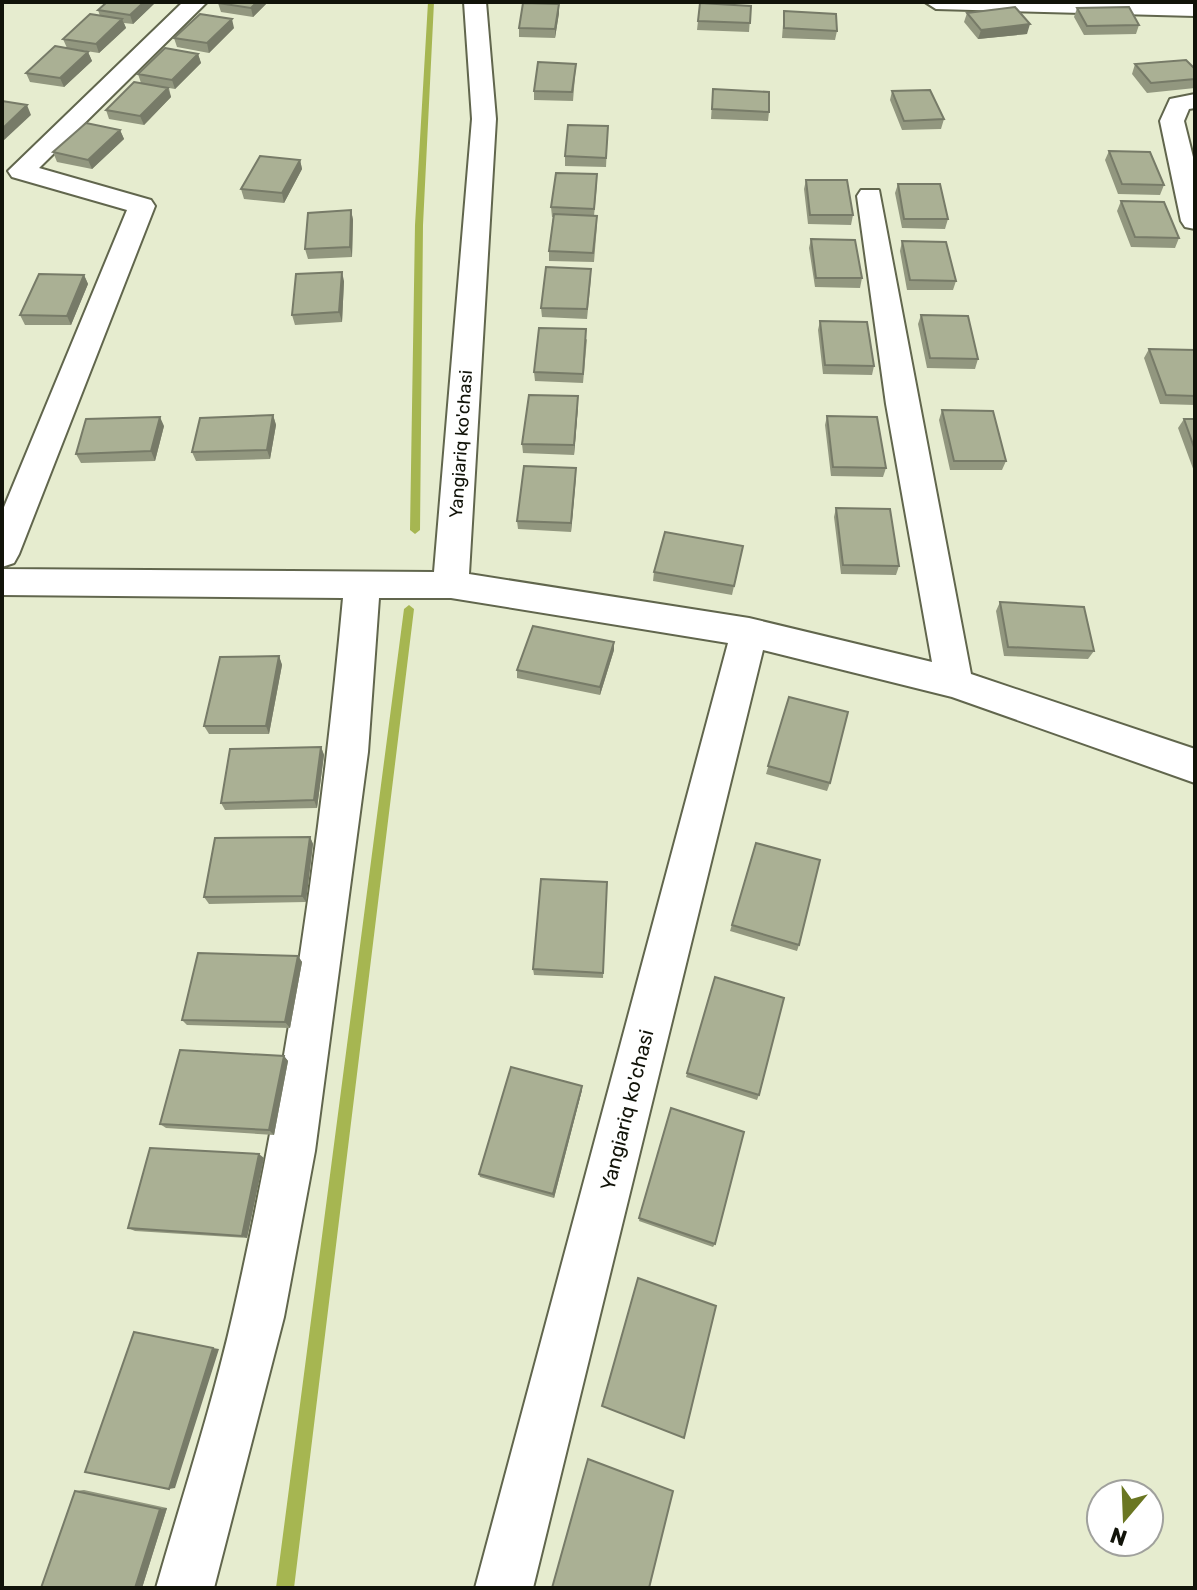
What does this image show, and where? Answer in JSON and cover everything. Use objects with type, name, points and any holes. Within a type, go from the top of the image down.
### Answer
[{"type":"street","points":[[2,554],[142,206],[21,171],[196,2]]},
{"type":"street","name":"Yangiariq ko'chasi","points":[[451,585],[484,119],[475,2]]},
{"type":"street","points":[[936,2],[1195,9]]},
{"type":"street","points":[[1195,101],[1179,104],[1172,121],[1195,221]]},
{"type":"street","points":[[870,196],[902,404],[954,683]]},
{"type":"street","points":[[2,582],[451,585],[749,632],[954,683],[1195,766]]},
{"type":"street","points":[[185,1588],[258,1317],[291,1151],[348,752],[362,583]]},
{"type":"street","name":"Yangiariq ko'chasi","points":[[504,1588],[749,632]]},
{"type":"building","points":[[107,2],[144,2],[130,15],[98,10]]},
{"type":"building","points":[[220,2],[257,2],[251,8]]},
{"type":"building","points":[[523,3],[559,4],[555,29],[519,28]]},
{"type":"building","points":[[700,3],[751,6],[750,23],[698,21]]},
{"type":"building","points":[[1015,7],[1030,24],[981,30],[967,13]]},
{"type":"building","points":[[1129,7],[1139,25],[1087,26],[1077,8]]},
{"type":"building","points":[[784,11],[836,14],[837,31],[784,28]]},
{"type":"building","points":[[90,14],[122,19],[96,44],[63,39]]},
{"type":"building","points":[[200,14],[232,19],[207,43],[174,38]]},
{"type":"building","points":[[55,46],[88,52],[60,78],[26,73]]},
{"type":"building","points":[[165,48],[198,54],[172,80],[138,74]]},
{"type":"building","points":[[1186,60],[1195,69],[1195,79],[1151,83],[1135,64]]},
{"type":"building","points":[[538,62],[576,64],[572,92],[534,91]]},
{"type":"building","points":[[134,82],[168,88],[140,116],[106,110]]},
{"type":"building","points":[[713,89],[769,92],[769,112],[712,109]]},
{"type":"building","points":[[930,90],[944,119],[904,121],[892,91]]},
{"type":"building","points":[[2,101],[27,105],[2,129]]},
{"type":"building","points":[[86,123],[120,130],[88,160],[53,152]]},
{"type":"building","points":[[568,125],[608,126],[606,158],[565,156]]},
{"type":"building","points":[[1109,151],[1150,152],[1164,185],[1122,184]]},
{"type":"building","points":[[260,156],[300,160],[282,193],[241,189]]},
{"type":"building","points":[[556,173],[597,174],[594,209],[551,207]]},
{"type":"building","points":[[806,180],[847,180],[853,215],[810,215]]},
{"type":"building","points":[[898,184],[940,184],[948,219],[904,219]]},
{"type":"building","points":[[1121,201],[1164,202],[1179,238],[1135,237]]},
{"type":"building","points":[[351,210],[350,247],[305,249],[308,213]]},
{"type":"building","points":[[554,214],[597,216],[593,253],[549,251]]},
{"type":"building","points":[[811,239],[855,240],[862,278],[816,278]]},
{"type":"building","points":[[902,241],[946,242],[956,281],[910,280]]},
{"type":"building","points":[[546,267],[591,269],[587,309],[541,308]]},
{"type":"building","points":[[342,272],[339,312],[292,315],[296,274]]},
{"type":"building","points":[[39,274],[84,275],[67,316],[20,315]]},
{"type":"building","points":[[921,315],[968,316],[978,359],[930,358]]},
{"type":"building","points":[[820,321],[867,322],[874,366],[825,365]]},
{"type":"building","points":[[539,328],[586,329],[583,374],[534,372]]},
{"type":"building","points":[[1149,349],[1195,350],[1195,396],[1166,395]]},
{"type":"building","points":[[529,395],[578,396],[574,445],[522,444]]},
{"type":"building","points":[[942,410],[993,411],[1006,461],[954,461]]},
{"type":"building","points":[[273,415],[267,450],[192,452],[200,418]]},
{"type":"building","points":[[827,416],[877,417],[886,468],[833,467]]},
{"type":"building","points":[[160,417],[151,451],[76,454],[86,419]]},
{"type":"building","points":[[1184,419],[1195,419],[1195,450]]},
{"type":"building","points":[[524,466],[576,468],[571,523],[517,521]]},
{"type":"building","points":[[836,508],[890,509],[899,566],[843,565]]},
{"type":"building","points":[[665,532],[743,546],[734,586],[654,572]]},
{"type":"building","points":[[1000,602],[1084,607],[1094,651],[1008,647]]},
{"type":"building","points":[[533,626],[614,642],[600,687],[517,670]]},
{"type":"building","points":[[279,656],[266,726],[204,726],[220,657]]},
{"type":"building","points":[[789,697],[848,712],[830,783],[768,766]]},
{"type":"building","points":[[321,747],[314,800],[221,803],[230,749]]},
{"type":"building","points":[[310,837],[302,896],[204,897],[215,838]]},
{"type":"building","points":[[756,843],[820,860],[799,945],[732,925]]},
{"type":"building","points":[[541,879],[607,882],[603,973],[533,969]]},
{"type":"building","points":[[198,953],[298,956],[285,1022],[182,1020]]},
{"type":"building","points":[[715,977],[784,998],[759,1095],[687,1073]]},
{"type":"building","points":[[180,1050],[284,1056],[269,1130],[160,1124]]},
{"type":"building","points":[[511,1067],[582,1086],[553,1194],[479,1174]]},
{"type":"building","points":[[671,1108],[744,1132],[715,1244],[639,1218]]},
{"type":"building","points":[[150,1148],[259,1154],[242,1236],[128,1228]]},
{"type":"building","points":[[638,1278],[716,1306],[684,1438],[602,1406]]},
{"type":"building","points":[[134,1332],[213,1348],[169,1489],[85,1472]]},
{"type":"building","points":[[588,1459],[673,1491],[649,1588],[552,1588]]},
{"type":"building","points":[[75,1491],[160,1509],[135,1588],[41,1588]]},
{"type":"waterway","points":[[415,530],[419,225],[431,2]]},
{"type":"waterway","points":[[285,1588],[409,609]]}]
